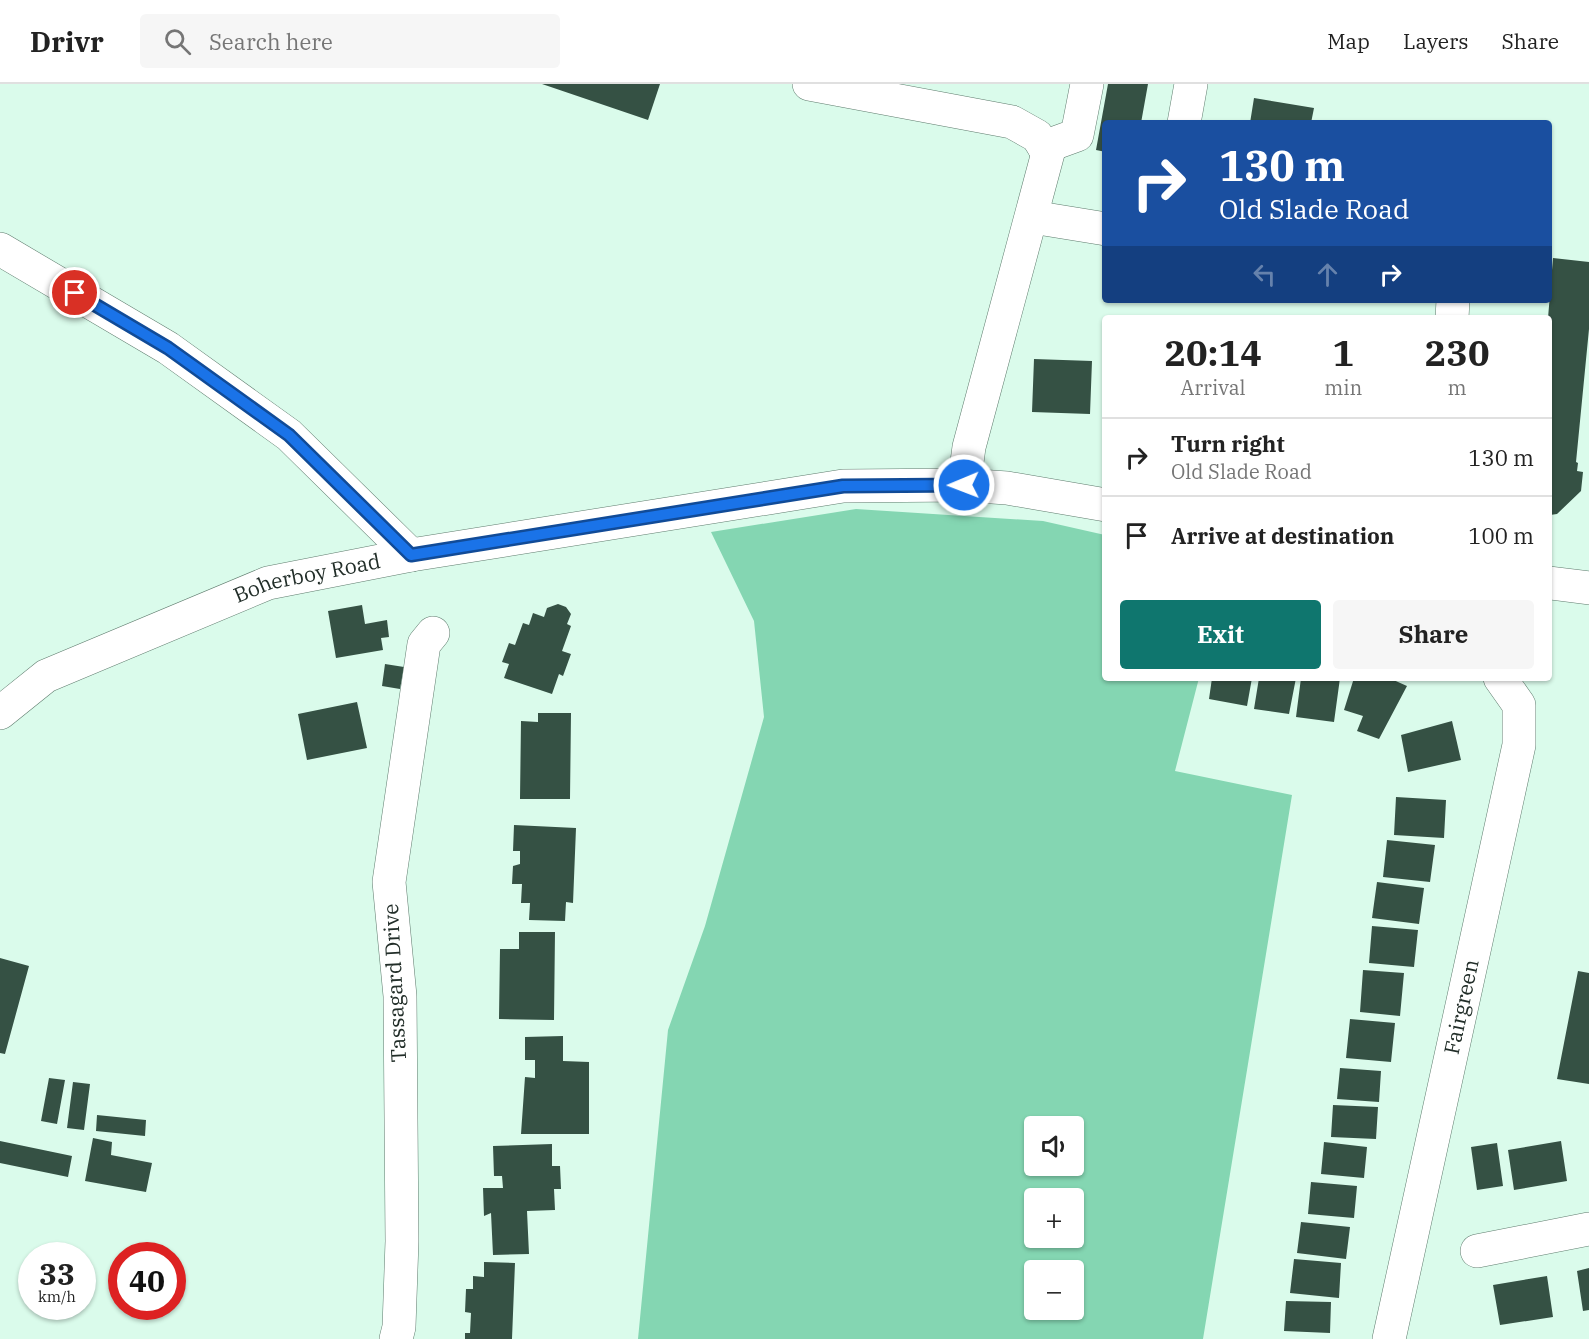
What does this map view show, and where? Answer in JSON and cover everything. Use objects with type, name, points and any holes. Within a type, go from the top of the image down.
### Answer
[{"type":"street","points":[[809,84],[1012,122],[1037,136],[1048,153],[969,447],[964,485]]},
{"type":"street","points":[[1044,147],[1077,135],[1087,84]]},
{"type":"street","points":[[1185,120],[1191,84]]},
{"type":"street","points":[[1032,217],[1102,228]]},
{"type":"street","points":[[0,249],[168,348],[289,435],[411,555]]},
{"type":"street","name":"Boherboy Road","points":[[0,713],[46,676],[267,583],[411,555],[843,486],[964,485],[1007,488],[1102,504]]},
{"type":"street","points":[[1552,583],[1589,588]]},
{"type":"street","name":"Tassagard Drive","points":[[396,1339],[399,1327],[402,1241],[400,1017],[389,882],[424,644],[433,633]]},
{"type":"street","name":"Fairgreen","points":[[1389,1339],[1520,745],[1519,705],[1502,681]]},
{"type":"street","points":[[1477,1251],[1589,1229]]},
{"type":"green space","points":[[856,509],[1043,521],[1102,534],[1102,681],[1198,681],[1175,771],[1292,795],[1203,1339],[638,1339],[668,1030],[705,926],[764,717],[754,621],[711,532]]},
{"type":"building","points":[[542,84],[660,84],[648,120]]},
{"type":"building","points":[[1108,84],[1148,84],[1142,120],[1102,120],[1102,151],[1096,150]]},
{"type":"building","points":[[1254,98],[1314,108],[1312,120],[1250,120]]},
{"type":"building","points":[[1553,258],[1589,262],[1589,329],[1576,462],[1578,463],[1577,471],[1583,472],[1581,491],[1557,514],[1552,515],[1552,315],[1548,315],[1549,303],[1552,303]]},
{"type":"building","points":[[1034,359],[1092,361],[1090,414],[1032,412]]},
{"type":"building","points":[[558,604],[566,607],[571,614],[567,624],[571,626],[562,651],[571,654],[563,676],[559,674],[552,694],[504,678],[509,664],[502,662],[509,643],[515,645],[523,623],[529,625],[533,613],[544,617],[547,608]]},
{"type":"building","points":[[362,605],[365,624],[387,620],[389,637],[381,638],[383,650],[336,658],[328,611]]},
{"type":"building","points":[[385,664],[404,667],[400,689],[382,686]]},
{"type":"building","points":[[1212,681],[1251,681],[1247,706],[1209,699]]},
{"type":"building","points":[[1259,681],[1295,681],[1289,714],[1254,709]]},
{"type":"building","points":[[1301,681],[1340,681],[1334,722],[1296,717]]},
{"type":"building","points":[[1353,681],[1396,681],[1407,686],[1379,739],[1357,731],[1363,716],[1344,710]]},
{"type":"building","points":[[357,702],[367,748],[307,760],[298,714]]},
{"type":"building","points":[[538,713],[571,713],[570,799],[520,799],[521,721],[538,722]]},
{"type":"building","points":[[1452,721],[1461,760],[1408,772],[1401,735]]},
{"type":"building","points":[[1396,797],[1446,800],[1444,838],[1394,835]]},
{"type":"building","points":[[514,825],[576,828],[573,903],[566,902],[565,921],[529,920],[530,903],[521,903],[522,884],[512,884],[513,866],[520,864],[520,851],[513,851]]},
{"type":"building","points":[[1387,840],[1435,845],[1430,882],[1383,877]]},
{"type":"building","points":[[1377,882],[1424,888],[1419,924],[1372,918]]},
{"type":"building","points":[[1372,926],[1418,930],[1414,967],[1369,963]]},
{"type":"building","points":[[519,932],[555,932],[554,1020],[499,1019],[500,949],[519,949]]},
{"type":"building","points":[[0,958],[29,966],[5,1054],[0,1053]]},
{"type":"building","points":[[1363,970],[1404,973],[1400,1016],[1360,1012]]},
{"type":"building","points":[[1578,971],[1589,973],[1589,1084],[1557,1079]]},
{"type":"building","points":[[1350,1019],[1395,1023],[1391,1062],[1346,1058]]},
{"type":"building","points":[[563,1036],[563,1061],[589,1062],[589,1134],[521,1134],[525,1077],[535,1078],[535,1060],[525,1060],[525,1037]]},
{"type":"building","points":[[1340,1068],[1381,1071],[1379,1102],[1337,1099]]},
{"type":"building","points":[[49,1078],[65,1080],[57,1124],[41,1121]]},
{"type":"building","points":[[73,1082],[90,1084],[84,1130],[67,1128]]},
{"type":"building","points":[[1333,1105],[1378,1107],[1376,1139],[1331,1137]]},
{"type":"building","points":[[97,1115],[146,1120],[145,1136],[96,1131]]},
{"type":"building","points":[[93,1138],[112,1142],[111,1155],[152,1163],[146,1192],[85,1181]]},
{"type":"building","points":[[0,1141],[72,1156],[68,1177],[0,1163]]},
{"type":"building","points":[[1561,1141],[1567,1181],[1514,1190],[1508,1150]]},
{"type":"building","points":[[1324,1142],[1367,1147],[1364,1178],[1321,1174]]},
{"type":"building","points":[[1497,1143],[1503,1186],[1477,1190],[1471,1147]]},
{"type":"building","points":[[552,1144],[552,1166],[560,1166],[561,1189],[554,1189],[555,1210],[527,1211],[529,1254],[493,1255],[491,1213],[484,1216],[483,1188],[503,1188],[502,1176],[494,1176],[493,1146]]},
{"type":"building","points":[[1311,1182],[1357,1186],[1354,1218],[1308,1214]]},
{"type":"building","points":[[1301,1222],[1350,1227],[1346,1259],[1297,1253]]},
{"type":"building","points":[[1294,1259],[1341,1263],[1339,1298],[1290,1293]]},
{"type":"building","points":[[484,1262],[515,1263],[512,1339],[465,1339],[465,1333],[470,1333],[471,1313],[465,1312],[466,1289],[473,1289],[473,1276],[484,1277]]},
{"type":"building","points":[[1589,1268],[1589,1310],[1583,1311],[1577,1271]]},
{"type":"building","points":[[1547,1276],[1553,1317],[1500,1325],[1493,1285]]},
{"type":"building","points":[[1286,1301],[1331,1302],[1330,1333],[1284,1331]]},
{"type":"route","points":[[75,293],[168,348],[289,435],[411,555],[843,486],[964,485]]}]
